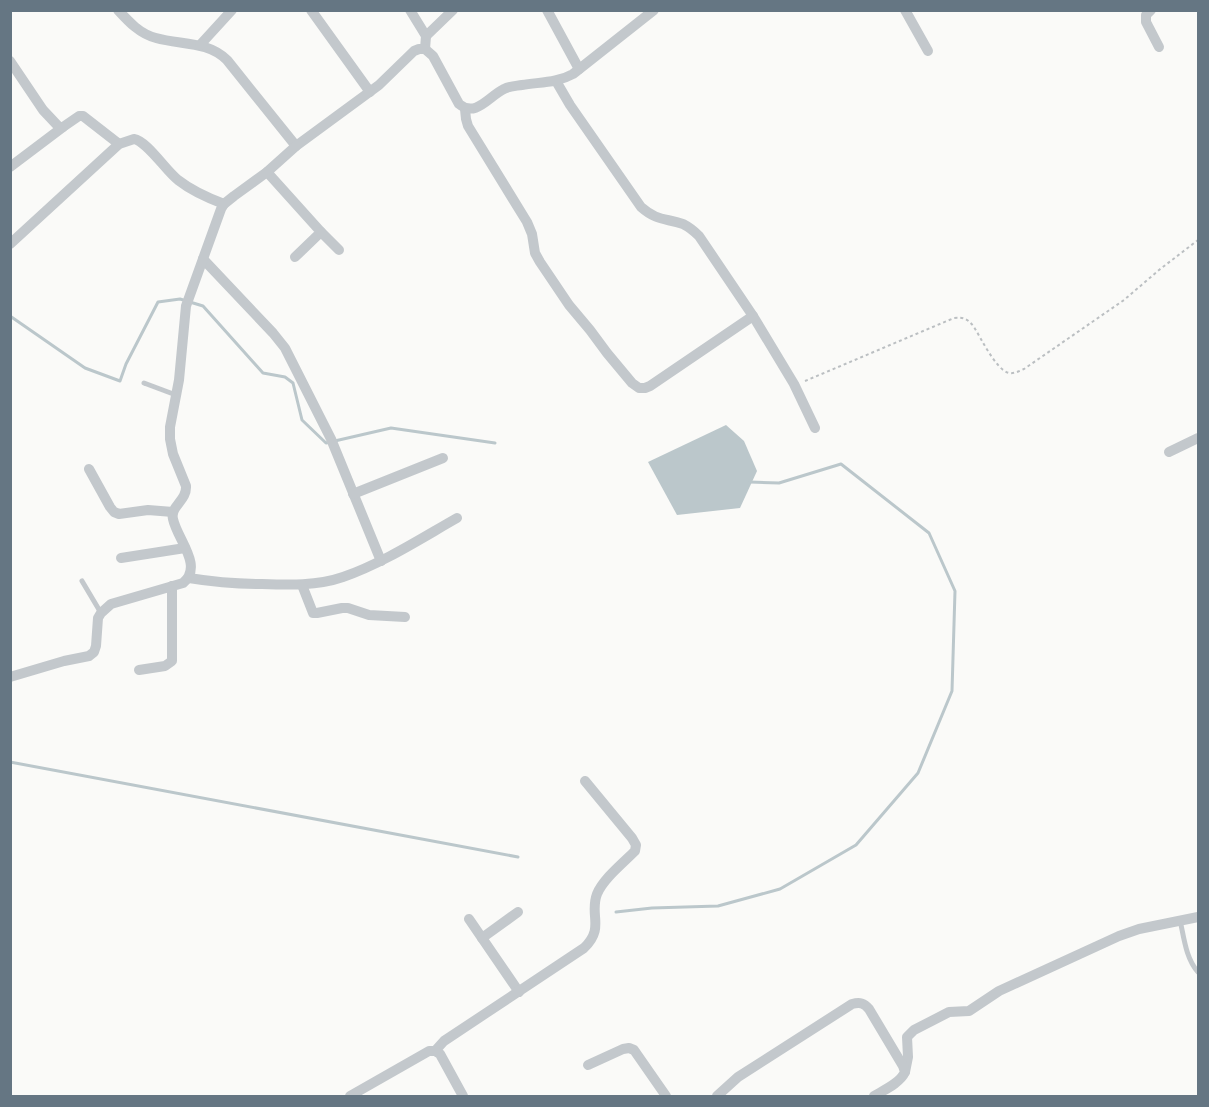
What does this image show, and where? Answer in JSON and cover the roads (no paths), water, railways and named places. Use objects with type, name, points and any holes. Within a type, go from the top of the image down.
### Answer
[{"type":"street","points":[[118,10],[140,31],[155,38],[200,45],[217,51],[227,60],[296,146]]},
{"type":"street","points":[[200,45],[232,10]]},
{"type":"street","points":[[311,10],[370,92]]},
{"type":"street","points":[[410,10],[426,36]]},
{"type":"street","points":[[424,49],[426,36],[453,10]]},
{"type":"street","points":[[547,10],[579,69]]},
{"type":"street","points":[[10,677],[55,663],[89,656],[94,652],[96,646],[101,613],[111,604],[183,583],[189,578],[191,563],[172,516],[172,512],[185,496],[186,486],[173,454],[170,427],[179,380],[188,301],[224,204],[267,172],[296,146],[379,86],[414,51],[424,49],[433,57],[459,105],[471,110],[509,87],[564,78],[579,69],[654,10]]},
{"type":"street","points":[[905,10],[928,51]]},
{"type":"street","points":[[1151,10],[1146,15],[1146,22],[1159,47]]},
{"type":"street","points":[[10,61],[43,110],[58,127],[63,127]]},
{"type":"street","points":[[556,81],[570,105],[641,207],[650,215],[691,228],[699,236],[753,316],[794,384],[815,428]]},
{"type":"street","points":[[465,109],[468,126],[530,229],[535,253],[540,262],[569,305],[632,383],[639,388],[650,386],[753,316]]},
{"type":"street","points":[[10,167],[79,116],[83,116],[119,144]]},
{"type":"street","points":[[10,244],[119,144],[129,140],[138,140],[179,181],[206,197],[224,204]]},
{"type":"street","points":[[267,172],[339,250]]},
{"type":"street","points":[[295,257],[321,232]]},
{"type":"street","points":[[203,259],[285,348],[332,442],[381,561]]},
{"type":"street","points":[[1169,452],[1198,438]]},
{"type":"street","points":[[353,494],[443,458]]},
{"type":"street","points":[[89,469],[114,512],[119,514],[148,510],[172,512]]},
{"type":"street","points":[[189,578],[230,584],[302,585],[343,577],[381,561],[457,518]]},
{"type":"street","points":[[122,558],[185,548]]},
{"type":"street","points":[[302,585],[313,612],[316,613],[348,608],[369,615],[405,617]]},
{"type":"street","points":[[139,670],[165,666],[173,656],[172,586]]},
{"type":"street","points":[[435,1051],[444,1041],[592,941],[595,933],[595,900],[598,891],[635,851],[636,845],[585,781]]},
{"type":"street","points":[[482,938],[518,912]]},
{"type":"street","points":[[874,1096],[903,1077],[908,1057],[907,1037],[910,1033],[949,1012],[969,1011],[999,991],[1119,936],[1139,929],[1198,917]]},
{"type":"street","points":[[469,920],[519,992]]},
{"type":"street","points":[[717,1096],[738,1077],[852,1004],[859,1002],[869,1009],[905,1072]]},
{"type":"street","points":[[588,1065],[623,1048],[629,1048],[634,1050],[666,1096]]},
{"type":"street","points":[[350,1096],[429,1051],[440,1054],[463,1096]]},
{"type":"lane","points":[[144,383],[176,395]]},
{"type":"lane","points":[[82,581],[101,613]]},
{"type":"lane","points":[[1180,920],[1189,958],[1198,972]]},
{"type":"waterway","points":[[10,316],[85,368],[120,381],[126,364],[158,302],[180,299],[203,306],[263,373],[285,377],[293,383],[302,420],[326,443],[391,428],[495,443]]},
{"type":"waterway","points":[[616,912],[652,908],[718,906],[780,889],[856,845],[918,773],[952,691],[955,591],[929,533],[841,464],[779,483],[750,482]]},
{"type":"waterway","points":[[10,762],[518,857]]}]
